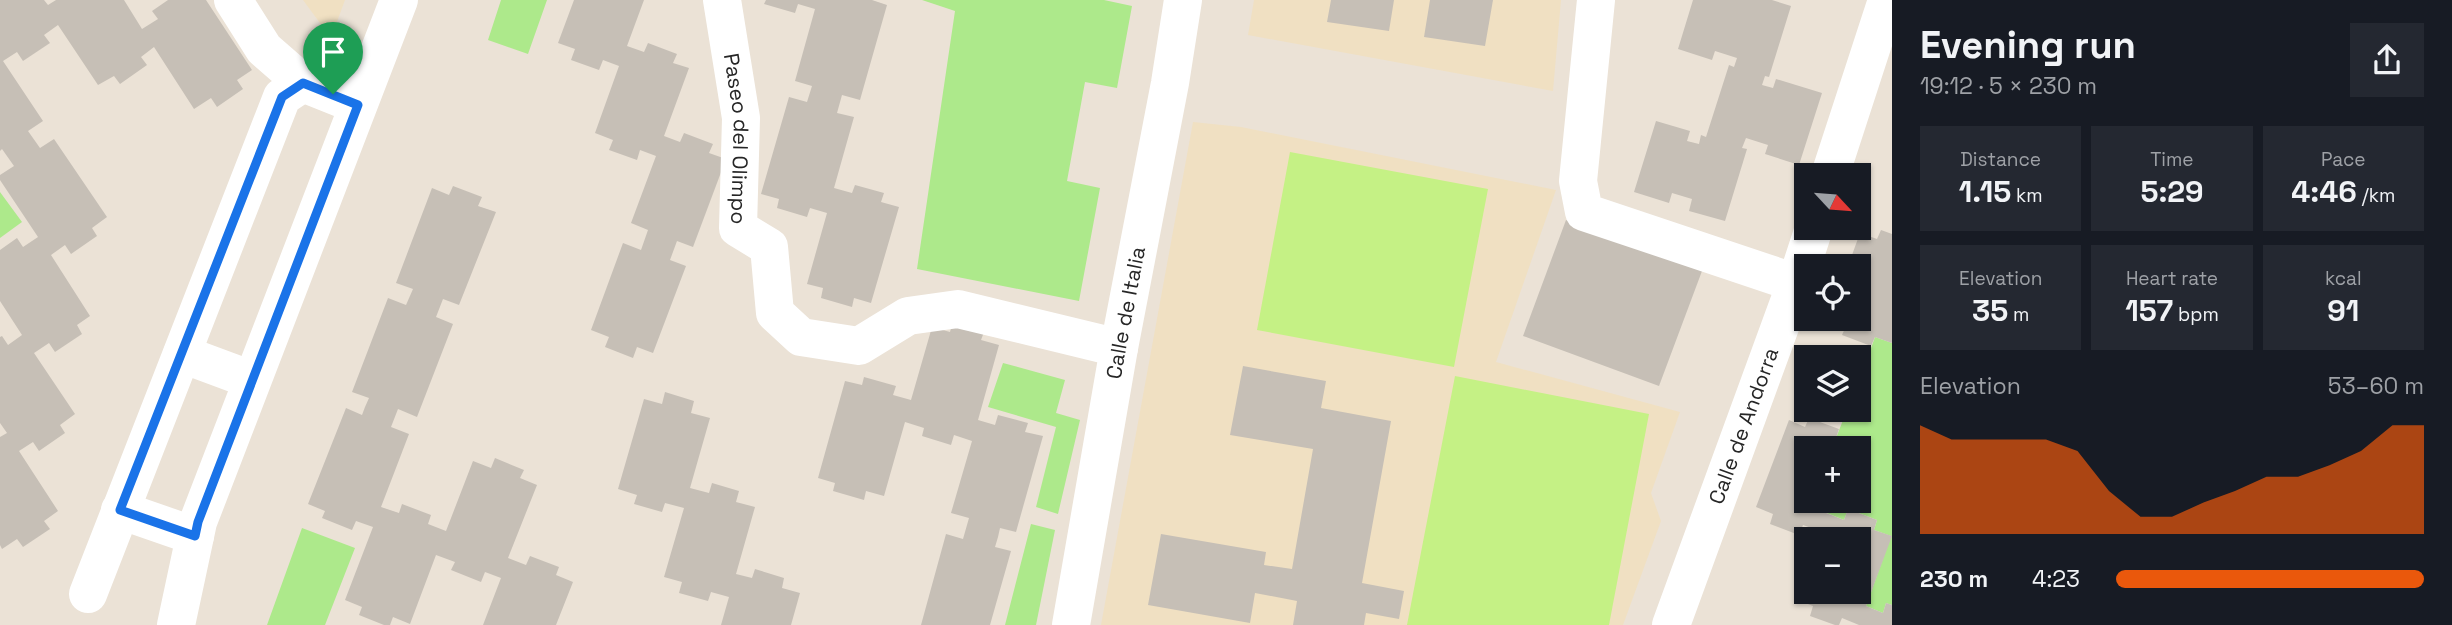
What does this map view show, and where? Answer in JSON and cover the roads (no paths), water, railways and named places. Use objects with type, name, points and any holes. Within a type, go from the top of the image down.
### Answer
[{"type":"street","points":[[233,0],[264,49],[303,83],[358,105]]},
{"type":"street","points":[[176,625],[198,522],[399,0]]},
{"type":"street","name":"Paseo del Olimpo","points":[[722,0],[741,118],[738,228],[769,247],[775,313],[801,337],[859,346],[908,316],[958,309],[1119,348]]},
{"type":"street","name":"Calle de Italia","points":[[1070,625],[1183,0]]},
{"type":"street","points":[[1596,0],[1578,181],[1584,212],[1794,282]]},
{"type":"street","points":[[1834,163],[1887,0]]},
{"type":"street","points":[[88,594],[282,97],[303,83]]},
{"type":"street","name":"Calle de Andorra","points":[[1671,625],[1794,288]]},
{"type":"street","points":[[181,354],[252,380]]},
{"type":"street","points":[[120,510],[195,536]]}]
